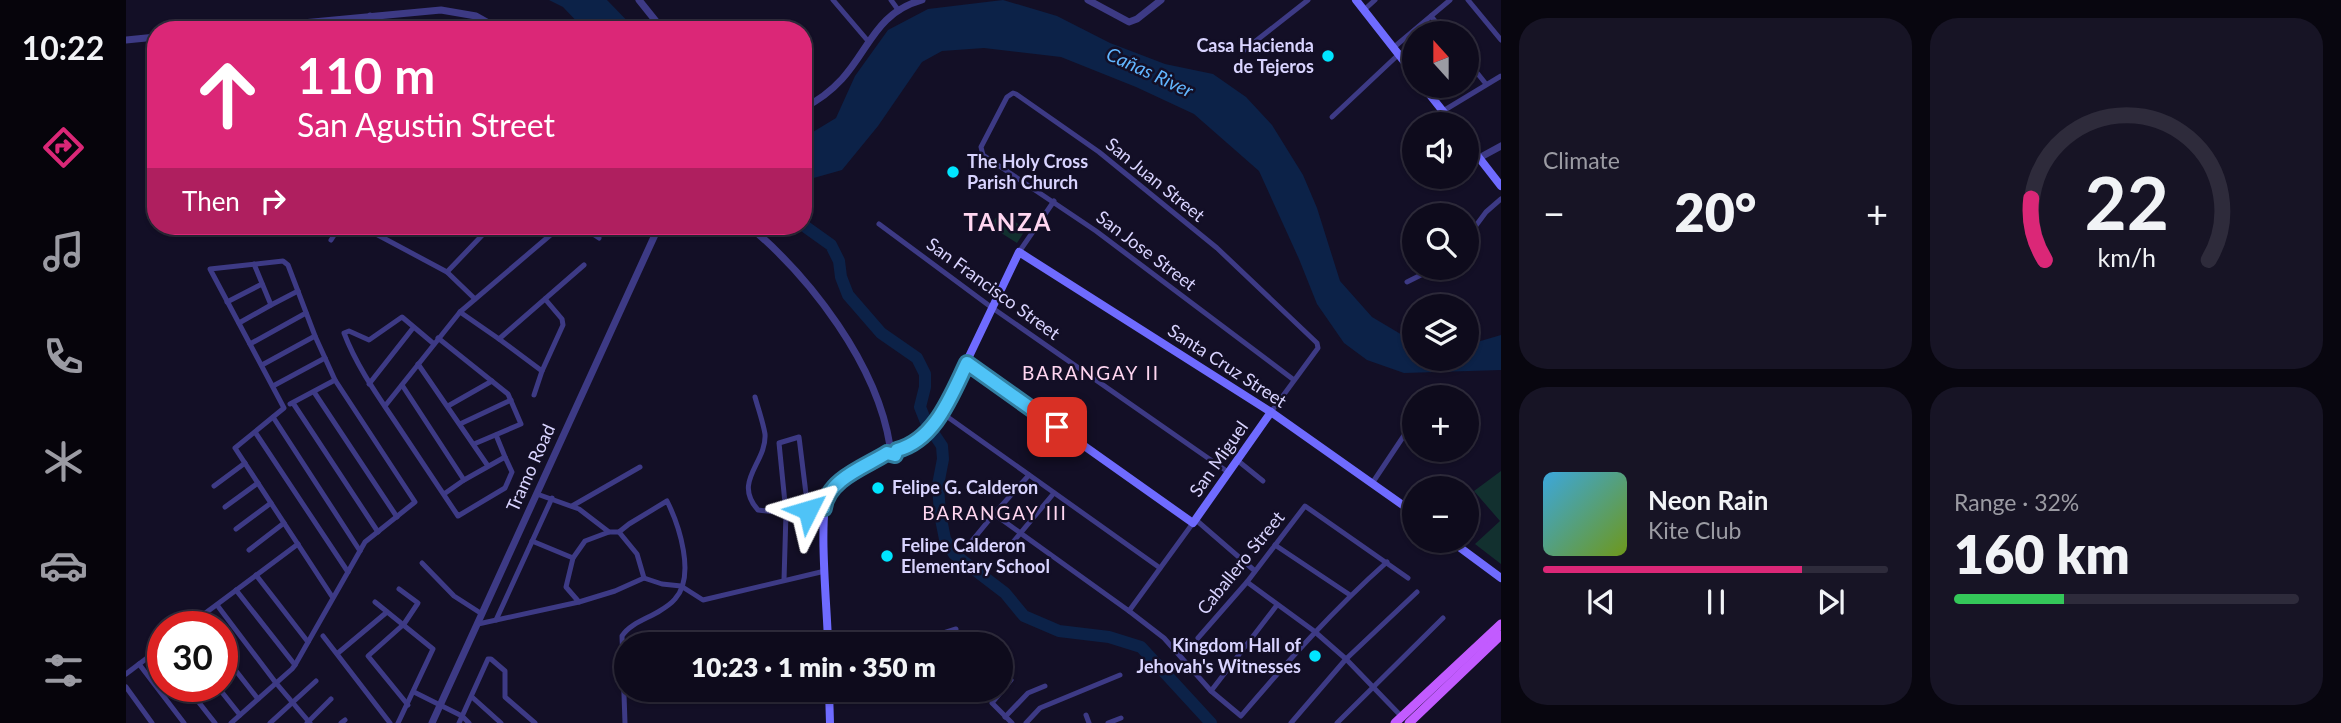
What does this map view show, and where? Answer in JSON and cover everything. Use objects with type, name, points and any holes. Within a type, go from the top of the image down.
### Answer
[{"type":"main road","points":[[1356,0],[1402,59]]},
{"type":"main road","points":[[1433,98],[1443,111]]},
{"type":"main road","points":[[1479,158],[1501,186]]},
{"type":"main road","points":[[828,632],[824,508],[827,496],[837,484],[892,450],[910,446],[936,421],[967,363],[1019,252]]},
{"type":"main road","name":"Santa Cruz Street","points":[[1019,252],[1271,412],[1402,504]]},
{"type":"main road","points":[[967,363],[1194,521]]},
{"type":"main road","name":"San Miguel","points":[[1194,521],[1271,412]]},
{"type":"main road","points":[[1467,553],[1501,578]]},
{"type":"main road","points":[[1403,721],[1501,624]]},
{"type":"main road","points":[[1403,721],[1501,635]]},
{"type":"main road","points":[[829,702],[830,723]]},
{"type":"street","points":[[639,0],[656,21]]},
{"type":"street","points":[[833,0],[868,41]]},
{"type":"street","points":[[891,0],[899,12]]},
{"type":"street","points":[[812,104],[843,78],[883,23],[911,3],[922,0]]},
{"type":"street","points":[[1088,0],[1129,22],[1161,0]]},
{"type":"street","points":[[1243,51],[1308,0]]},
{"type":"street","points":[[1364,10],[1375,0]]},
{"type":"street","points":[[1332,117],[1450,0]]},
{"type":"street","points":[[1468,0],[1501,40]]},
{"type":"street","points":[[313,21],[441,10],[475,16],[484,21]]},
{"type":"street","points":[[369,21],[370,15]]},
{"type":"street","points":[[1431,16],[1435,21]]},
{"type":"street","points":[[126,40],[147,38]]},
{"type":"street","points":[[1479,75],[1486,84]]},
{"type":"street","points":[[1443,111],[1501,76]]},
{"type":"street","name":"San Juan Street","points":[[980,150],[1007,97],[1016,94],[1099,152],[1217,248],[1318,346]]},
{"type":"street","points":[[1479,158],[1501,146]]},
{"type":"street","name":"San Jose Street","points":[[980,150],[985,156],[1054,201],[1294,380]]},
{"type":"street","points":[[1479,221],[1501,199]]},
{"type":"street","points":[[1019,252],[1054,201]]},
{"type":"street","name":"San Francisco Street","points":[[879,224],[991,307],[1228,472]]},
{"type":"street","points":[[331,240],[334,235]]},
{"type":"street","points":[[378,235],[447,272],[475,299]]},
{"type":"street","points":[[447,272],[482,235]]},
{"type":"street","points":[[384,406],[460,312],[550,235]]},
{"type":"street","points":[[594,235],[599,238]]},
{"type":"street","name":"Tramo Road","points":[[432,723],[655,235]]},
{"type":"street","points":[[760,235],[797,271],[824,305],[855,353],[870,385],[892,450]]},
{"type":"street","points":[[231,723],[295,665],[365,542],[415,502],[335,380],[286,262],[210,269],[284,408]]},
{"type":"street","points":[[254,264],[271,305]]},
{"type":"street","points":[[499,339],[584,265]]},
{"type":"street","points":[[1407,282],[1411,280]]},
{"type":"street","points":[[227,302],[262,284]]},
{"type":"street","points":[[239,323],[298,291]]},
{"type":"street","points":[[534,395],[563,325],[562,319],[545,299]]},
{"type":"street","points":[[460,312],[542,371]]},
{"type":"street","points":[[250,344],[306,313]]},
{"type":"street","points":[[434,344],[402,317],[369,340],[344,331],[353,356],[369,384],[458,516],[505,488],[512,472],[496,435]]},
{"type":"street","points":[[369,384],[413,328]]},
{"type":"street","points":[[261,365],[315,335]]},
{"type":"street","points":[[439,338],[508,394],[521,424],[474,444]]},
{"type":"street","name":"San Miguel","points":[[1271,412],[1318,346]]},
{"type":"street","points":[[272,386],[325,358]]},
{"type":"street","points":[[418,364],[488,466]]},
{"type":"street","points":[[333,598],[235,449],[284,408],[335,380]]},
{"type":"street","points":[[447,406],[492,381]]},
{"type":"street","points":[[402,385],[464,480]]},
{"type":"street","points":[[314,392],[397,517]]},
{"type":"street","points":[[755,397],[765,435],[762,451],[747,481],[752,503],[758,509],[786,513],[824,508]]},
{"type":"street","points":[[460,424],[510,400]]},
{"type":"street","points":[[293,403],[378,532]]},
{"type":"street","points":[[942,413],[1160,568]]},
{"type":"street","points":[[273,417],[360,551]]},
{"type":"street","points":[[255,432],[348,572]]},
{"type":"street","points":[[784,580],[786,513],[779,443],[799,437],[808,510]]},
{"type":"street","points":[[1373,482],[1402,442]]},
{"type":"street","points":[[444,494],[505,457]]},
{"type":"street","points":[[1237,460],[1263,481]]},
{"type":"street","points":[[215,486],[245,463]]},
{"type":"street","points":[[572,506],[640,467]]},
{"type":"street","points":[[971,541],[1029,475]]},
{"type":"street","points":[[225,507],[258,483]]},
{"type":"street","points":[[1008,548],[1054,493]]},
{"type":"street","points":[[537,494],[572,506],[609,532]]},
{"type":"street","points":[[496,620],[552,498]]},
{"type":"street","points":[[579,603],[566,587],[573,558],[585,541],[609,532],[619,532],[667,501],[685,556],[681,586],[677,598],[626,630],[622,636],[625,723]]},
{"type":"street","points":[[236,529],[271,503]]},
{"type":"street","name":"Caballero Street","points":[[1198,638],[1247,582],[1305,506],[1387,562]]},
{"type":"street","points":[[994,514],[1164,638],[1212,691],[1241,716],[1314,631],[1387,562],[1408,578]]},
{"type":"street","points":[[1129,611],[1194,521],[1255,571]]},
{"type":"street","points":[[248,550],[284,523]]},
{"type":"street","points":[[619,532],[637,555],[644,578]]},
{"type":"street","points":[[532,541],[573,558]]},
{"type":"street","points":[[209,611],[298,544]]},
{"type":"street","points":[[1275,545],[1350,595]]},
{"type":"street","points":[[422,563],[454,596],[482,614]]},
{"type":"street","points":[[478,624],[579,603],[644,578],[681,586],[704,600],[825,571]]},
{"type":"street","points":[[256,575],[307,642]]},
{"type":"street","points":[[1247,582],[1314,631],[1346,659],[1403,721]]},
{"type":"street","points":[[399,589],[418,603],[404,624],[368,656],[408,705]]},
{"type":"street","points":[[236,590],[295,665]]},
{"type":"street","points":[[1291,723],[1346,659],[1417,592]]},
{"type":"street","points":[[375,602],[433,649],[398,723]]},
{"type":"street","points":[[217,605],[308,722],[331,699]]},
{"type":"street","points":[[1212,691],[1277,605]]},
{"type":"street","points":[[338,653],[387,612]]},
{"type":"street","points":[[1337,723],[1443,618]]},
{"type":"street","points":[[948,632],[956,629]]},
{"type":"street","points":[[323,636],[390,723]]},
{"type":"street","points":[[126,674],[147,658]]},
{"type":"street","points":[[458,723],[488,659],[505,671],[505,697],[535,723]]},
{"type":"street","points":[[139,664],[184,723]]},
{"type":"street","points":[[238,673],[258,699]]},
{"type":"street","points":[[1026,723],[1040,708],[1119,675]]},
{"type":"street","points":[[270,723],[316,681]]},
{"type":"street","points":[[1005,717],[1028,693],[1045,686]]},
{"type":"street","points":[[126,687],[152,723]]},
{"type":"street","points":[[414,692],[462,716],[469,723]]},
{"type":"street","points":[[472,697],[501,723]]},
{"type":"street","points":[[199,702],[215,723]]},
{"type":"street","points":[[230,702],[240,715]]},
{"type":"street","points":[[993,702],[1012,723]]},
{"type":"street","points":[[1086,715],[1089,723]]},
{"type":"street","points":[[1108,723],[1121,718]]},
{"type":"green space","points":[[1000,212],[1026,229],[1017,243],[990,226]]},
{"type":"green space","points":[[1501,471],[1501,564],[1479,547],[1479,540],[1500,521],[1479,497],[1479,487]]},
{"type":"water","points":[[549,0],[607,0],[627,21],[576,21],[563,7]]},
{"type":"water","name":"Cañas River","points":[[1003,0],[1057,16],[1110,43],[1165,64],[1213,74],[1246,97],[1272,125],[1303,175],[1317,208],[1340,281],[1372,317],[1402,335],[1402,371],[1469,371],[1404,373],[1367,360],[1344,343],[1317,304],[1259,171],[1194,114],[1061,57],[984,48],[942,51],[922,62],[878,126],[842,170],[812,178],[812,133],[836,118],[855,76],[888,30],[928,9]]},
{"type":"water","points":[[1501,335],[1501,370],[1479,371],[1479,341]]},
{"type":"waterway","points":[[812,231],[831,245],[839,261],[841,277],[848,295],[881,333],[917,358],[925,374],[920,407],[926,422],[942,446],[943,459],[938,485],[940,514],[945,539],[954,554],[1005,593],[1024,616],[1059,631],[1109,637],[1141,647],[1211,723]]},
{"type":"place","name":"Casa Hacienda de Tejeros","points":[[1328,56]]},
{"type":"place","name":"The Holy Cross Parish Church","points":[[953,172]]},
{"type":"place","name":"Felipe G. Calderon","points":[[878,488]]},
{"type":"place","name":"Felipe Calderon Elementary School","points":[[887,556]]},
{"type":"place","name":"Kingdom Hall of Jehovah's Witnesses","points":[[1315,656]]},
{"type":"district","name":"TANZA","points":[[1008,223]]},
{"type":"district","name":"BARANGAY II","points":[[1091,373]]},
{"type":"district","name":"BARANGAY III","points":[[995,513]]},
{"type":"route","points":[[808,510],[824,508],[829,493],[846,477],[887,453],[895,455],[897,450],[910,446],[921,438],[942,413],[967,363],[1057,427]]}]
